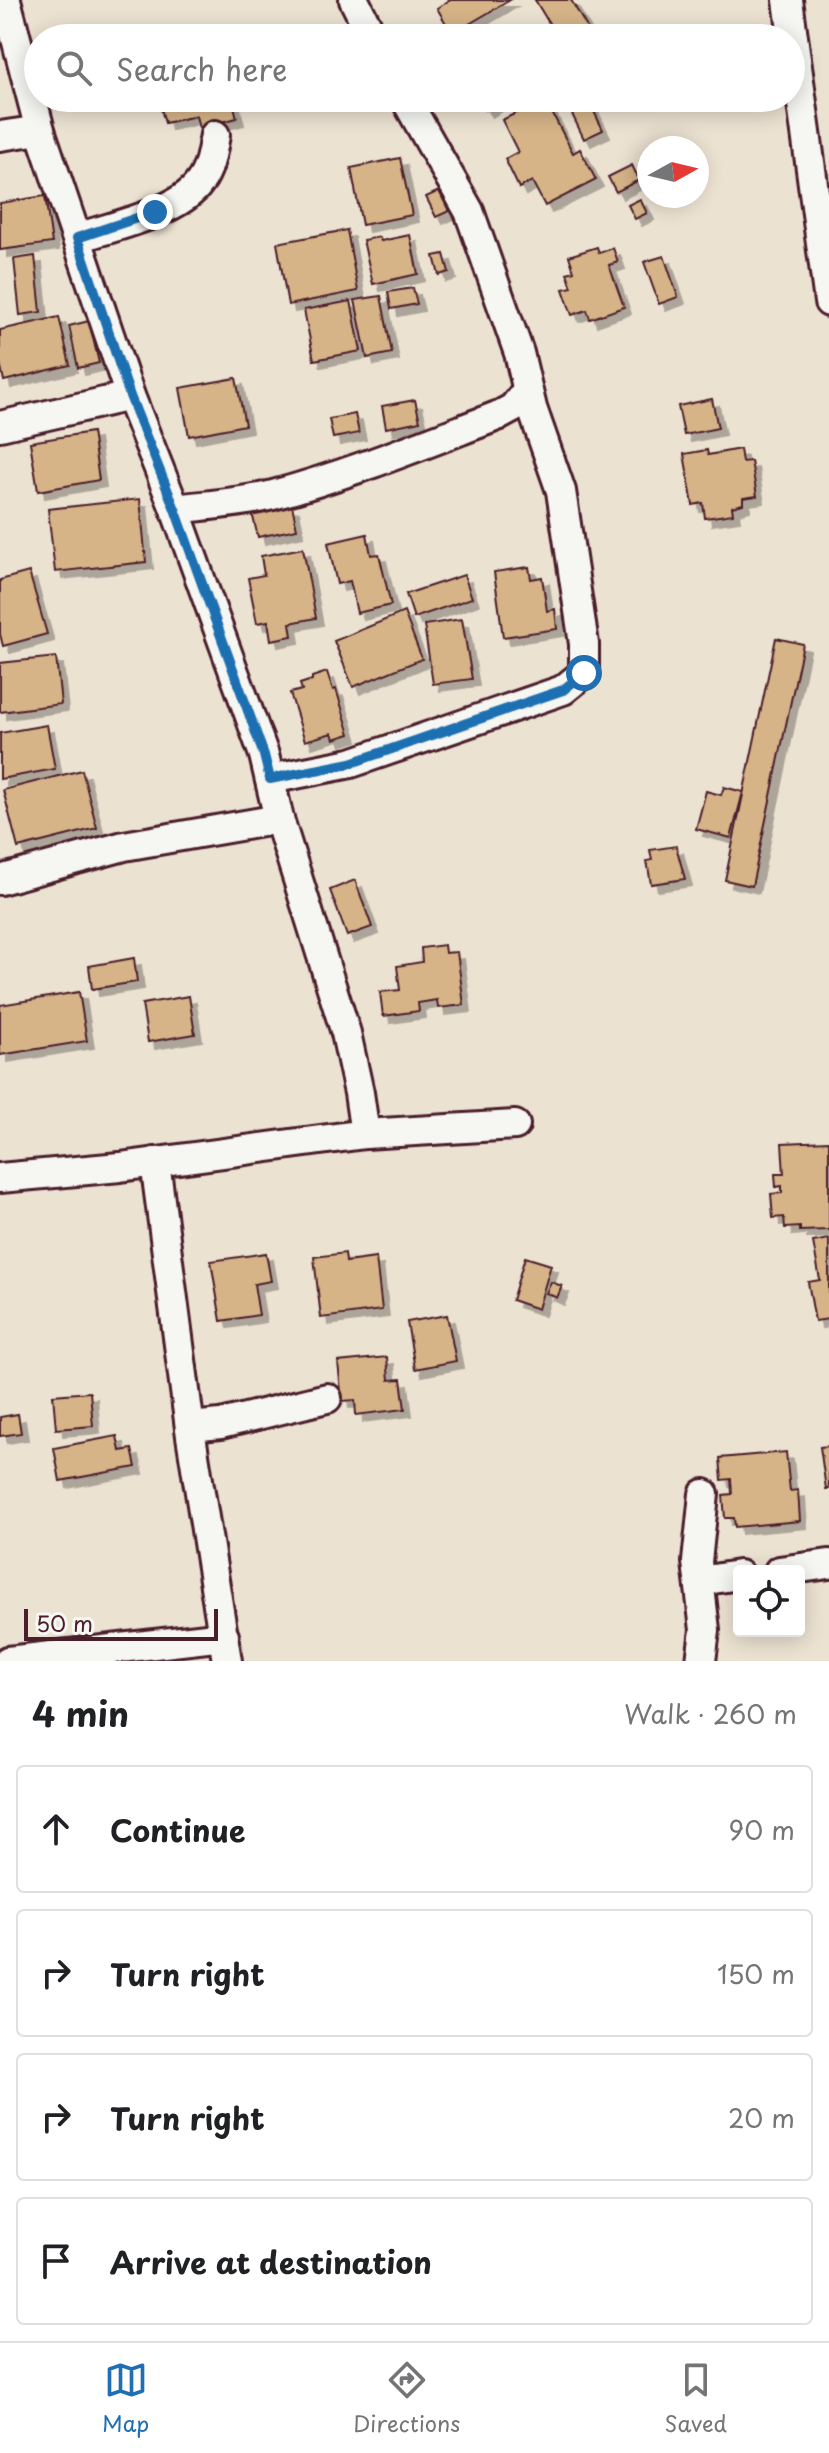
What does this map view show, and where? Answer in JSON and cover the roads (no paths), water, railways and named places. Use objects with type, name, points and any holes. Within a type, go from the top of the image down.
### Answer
[{"type":"street","points":[[6,0],[24,69]]},
{"type":"street","points":[[354,0],[366,24]]},
{"type":"street","points":[[788,0],[791,24]]},
{"type":"street","points":[[35,112],[130,396],[175,509],[264,755],[279,819],[346,1033],[365,1134]]},
{"type":"street","points":[[270,779],[351,763],[563,690],[584,673],[584,644],[561,491],[527,390],[519,353],[469,211],[413,112]]},
{"type":"street","points":[[803,112],[829,302]]},
{"type":"street","points":[[0,136],[40,130]]},
{"type":"street","points":[[77,238],[155,212],[182,199],[200,184],[215,135]]},
{"type":"street","points":[[175,509],[246,500],[324,478],[500,415],[513,408],[527,390]]},
{"type":"street","points":[[0,426],[130,396]]},
{"type":"street","points":[[0,880],[124,846],[279,819]]},
{"type":"street","points":[[0,1178],[155,1162],[365,1134],[515,1125]]},
{"type":"street","points":[[8,1661],[226,1648],[190,1427],[155,1162]]},
{"type":"street","points":[[190,1427],[221,1424],[327,1398]]},
{"type":"street","points":[[701,1661],[705,1630],[697,1562],[704,1494]]},
{"type":"street","points":[[805,1567],[829,1564]]},
{"type":"street","points":[[700,1584],[733,1576]]}]
